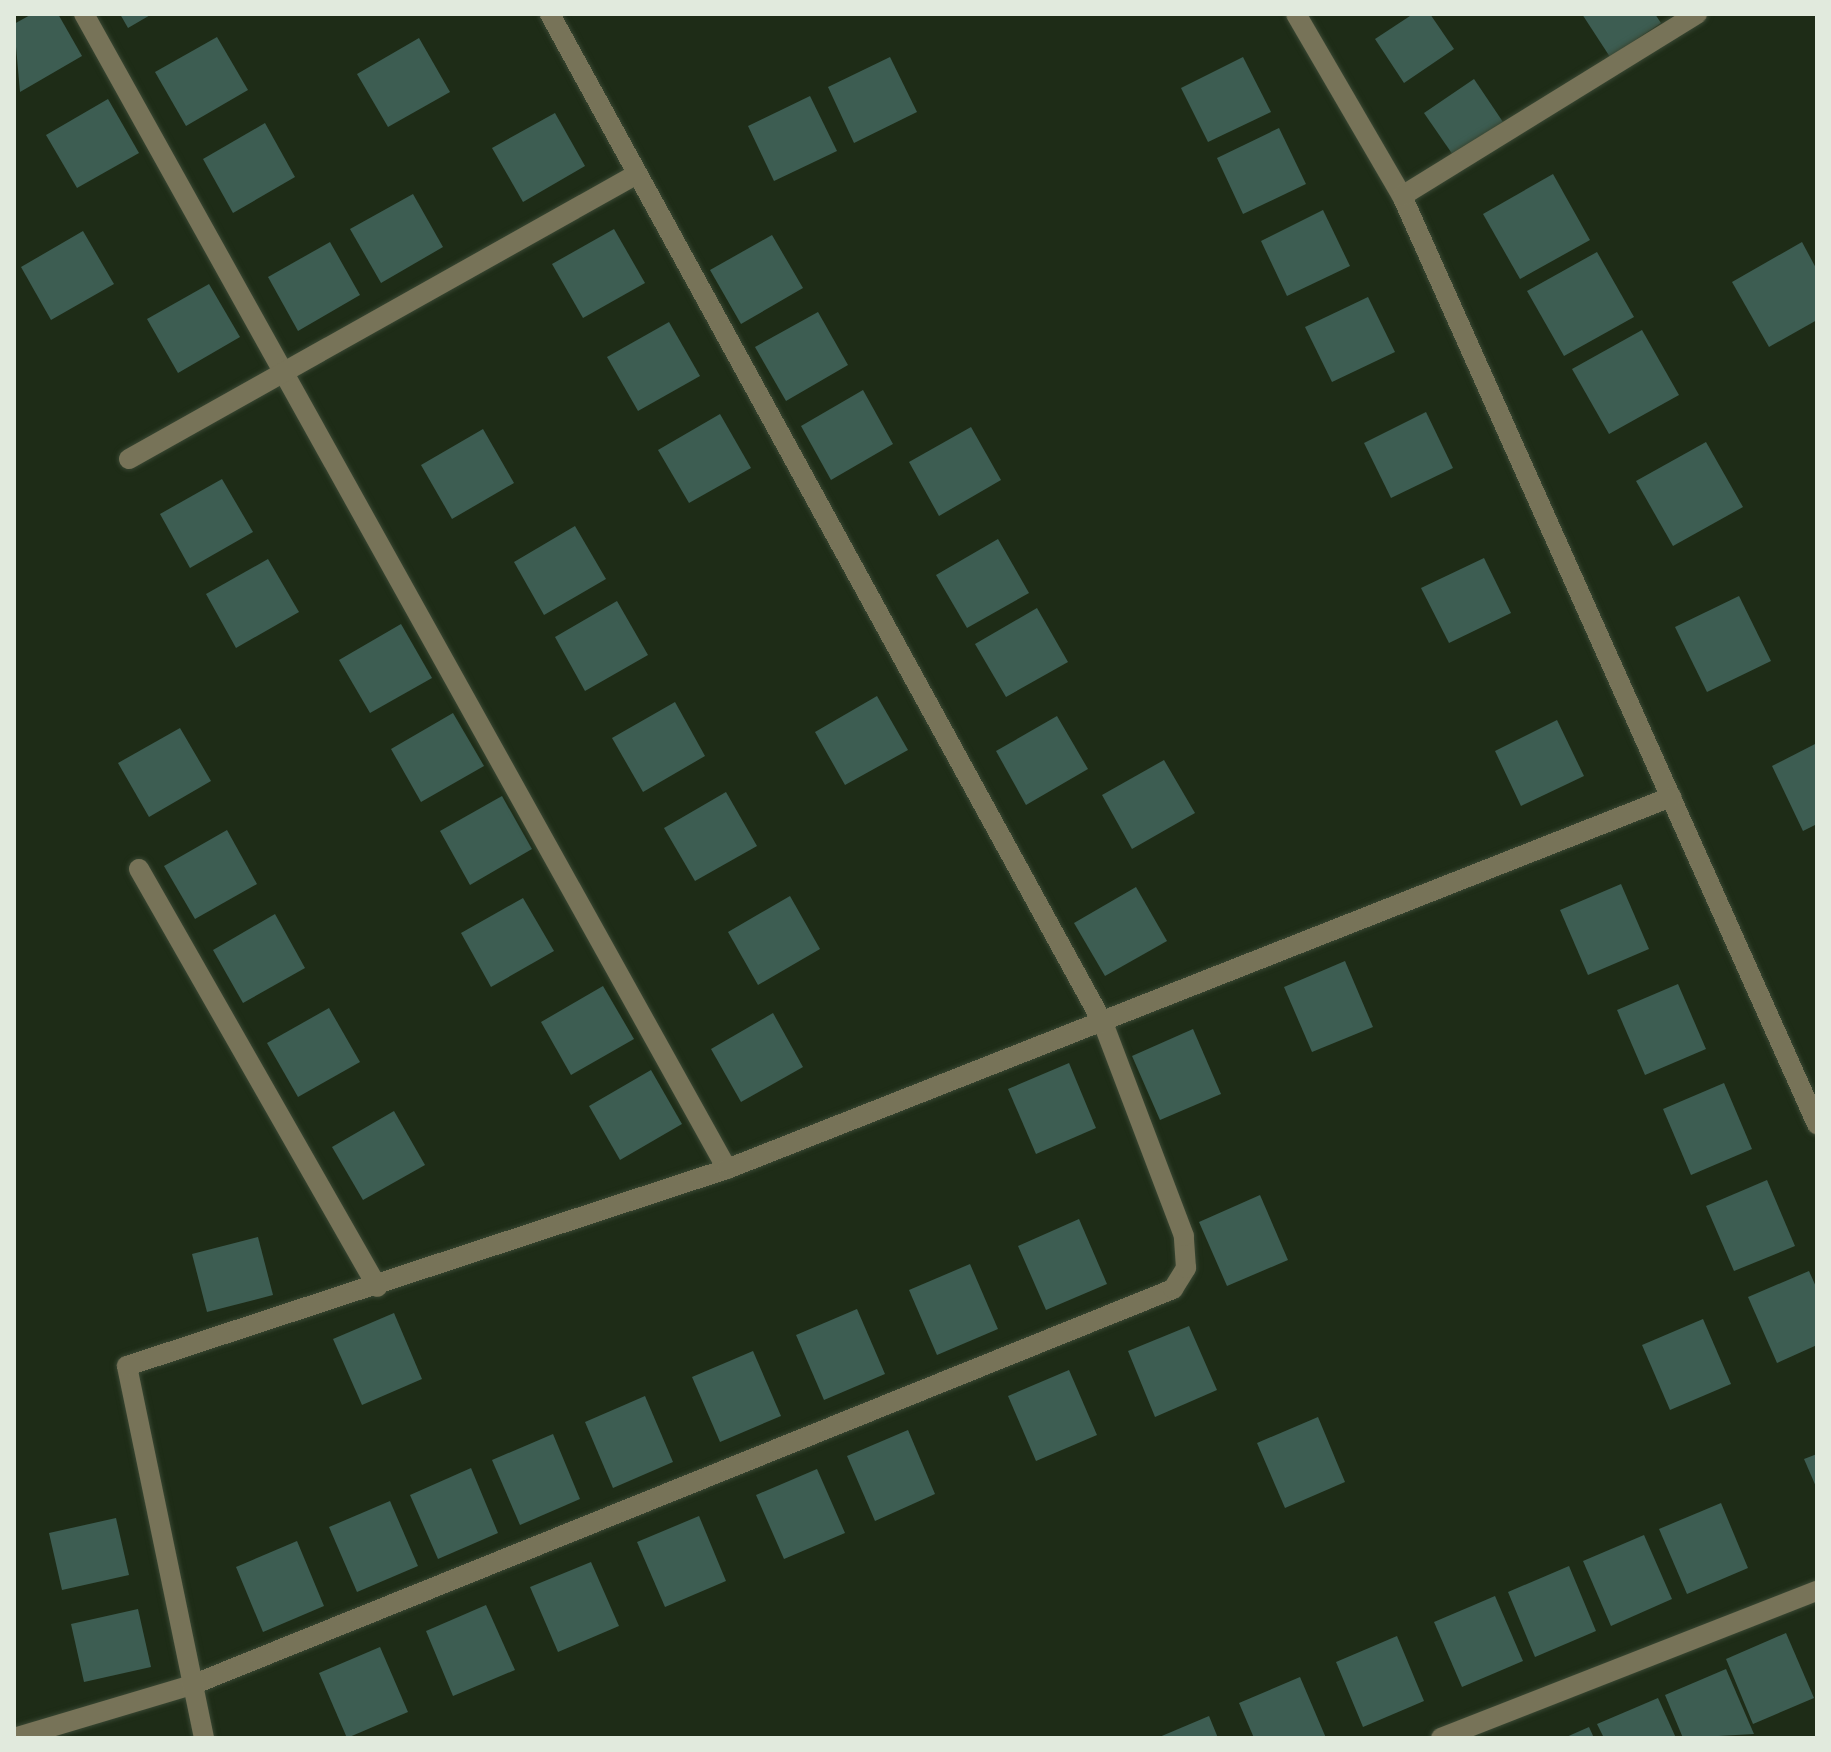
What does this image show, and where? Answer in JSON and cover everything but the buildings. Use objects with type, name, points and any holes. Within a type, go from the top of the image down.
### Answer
[{"type":"street","points":[[84,14],[727,1169]]},
{"type":"street","points":[[14,1738],[192,1685],[1173,1289],[1186,1268],[1184,1236],[1103,1023],[550,14]]},
{"type":"street","points":[[1296,14],[1402,196],[1817,1124]]},
{"type":"street","points":[[1402,196],[1697,14]]},
{"type":"street","points":[[129,459],[637,174]]},
{"type":"street","points":[[204,1738],[127,1366],[377,1287],[727,1169],[1671,797]]},
{"type":"street","points":[[139,869],[377,1287]]},
{"type":"street","points":[[1441,1738],[1817,1591]]}]
